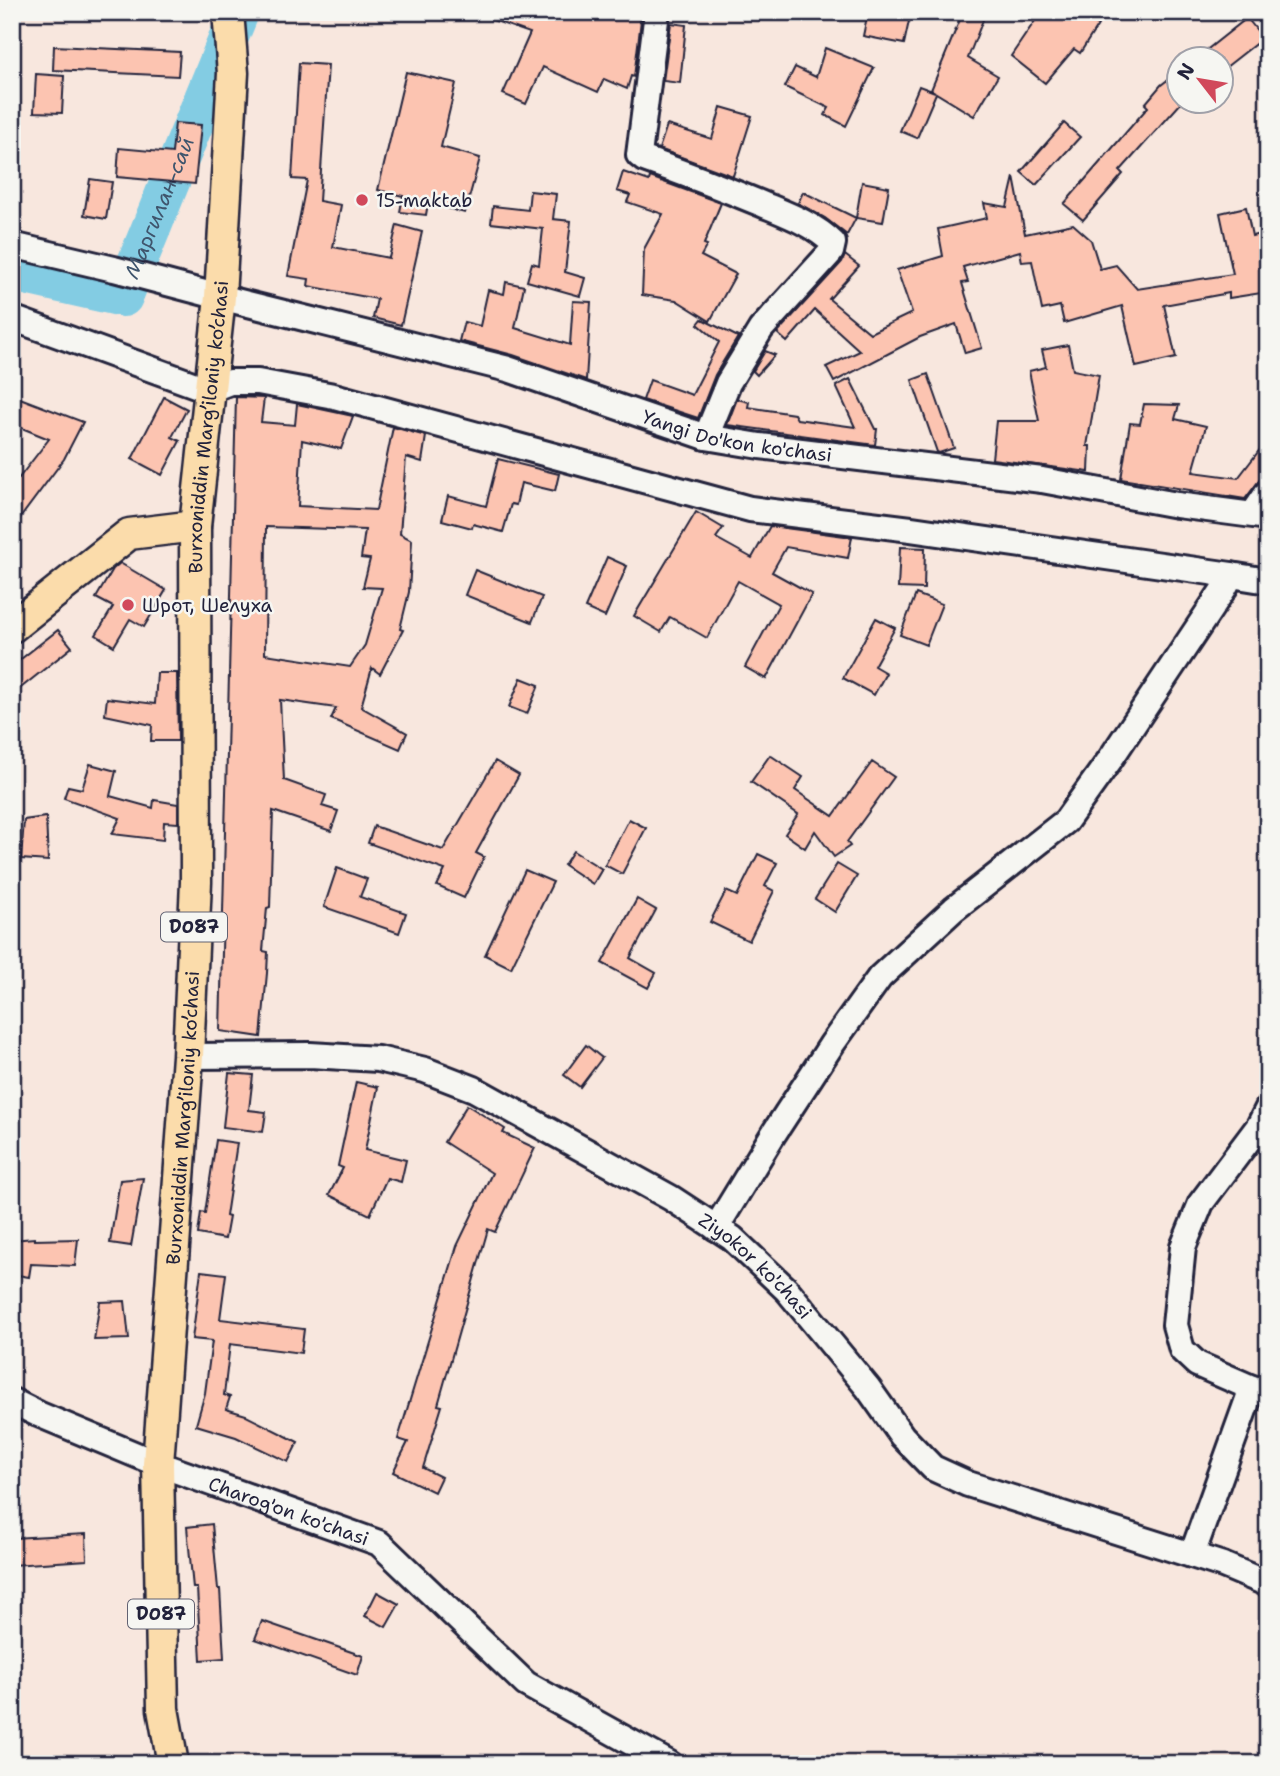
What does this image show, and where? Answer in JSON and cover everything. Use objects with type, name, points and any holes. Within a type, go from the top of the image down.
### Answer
[{"type":"main road","name":"Burxoniddin Marg’iloniy ko’chasi","points":[[173,1764],[163,1709],[158,1464],[188,1056],[196,882],[195,526],[220,297],[233,73],[228,12]]},
{"type":"main road","points":[[12,627],[129,534],[195,526]]},
{"type":"street","points":[[657,12],[639,155],[788,215],[825,235],[833,243],[831,252],[761,329],[728,383],[706,436]]},
{"type":"street","name":"Yangi Do'kon ko'chasi","points":[[12,245],[508,369],[706,436],[773,448],[1042,480],[1177,505],[1260,516]]},
{"type":"street","points":[[12,318],[209,390],[230,382],[258,382],[334,396],[750,509],[1268,580]]},
{"type":"street","points":[[1260,516],[1268,492]]},
{"type":"street","points":[[716,1228],[832,1044],[880,977],[954,909],[1066,821],[1231,575]]},
{"type":"street","name":"Ziyokor ko'chasi","points":[[188,1056],[310,1055],[378,1059],[425,1070],[474,1088],[671,1198],[732,1238],[787,1290],[868,1388],[902,1436],[933,1468],[968,1484],[1223,1565],[1268,1584]]},
{"type":"street","points":[[1192,1555],[1260,1389],[1197,1364],[1182,1350],[1175,1325],[1183,1247],[1201,1203],[1259,1126],[1268,1108]]},
{"type":"street","name":"Charog'on ko'chasi","points":[[12,1401],[158,1464],[379,1543],[526,1684],[670,1764]]},
{"type":"building","points":[[479,12],[640,12],[634,77],[631,76],[627,89],[604,79],[598,92],[543,67],[526,104],[503,94],[530,33],[478,15]]},
{"type":"building","points":[[868,12],[911,12],[904,44],[863,36]]},
{"type":"building","points":[[963,12],[986,12],[968,58],[998,76],[974,116],[936,93],[917,138],[900,131],[919,86],[935,92],[931,90]]},
{"type":"building","points":[[1041,12],[1079,12],[1098,25],[1080,53],[1074,49],[1045,83],[1011,56]]},
{"type":"building","points":[[1247,18],[1263,38],[1234,61],[1234,46],[1212,46]]},
{"type":"building","points":[[671,23],[686,25],[680,83],[663,81]]},
{"type":"building","points":[[54,46],[180,52],[178,76],[53,70]]},
{"type":"building","points":[[825,48],[874,68],[846,126],[825,115],[829,108],[785,87],[795,67],[816,77]]},
{"type":"building","points":[[299,63],[328,65],[319,201],[341,205],[333,247],[389,258],[397,225],[422,232],[401,325],[373,318],[377,299],[308,286],[309,279],[288,276],[307,180],[292,179]]},
{"type":"building","points":[[406,72],[456,83],[441,147],[480,158],[465,213],[428,203],[426,215],[400,212],[403,196],[378,190]]},
{"type":"building","points":[[36,74],[64,76],[62,113],[34,112]]},
{"type":"building","points":[[1164,83],[1164,116],[1169,116],[1120,171],[1123,174],[1083,220],[1064,204],[1148,107],[1145,104]]},
{"type":"building","points":[[721,107],[752,116],[733,176],[659,149],[667,125],[712,139]]},
{"type":"building","points":[[175,123],[201,125],[195,184],[117,177],[119,148],[172,153]]},
{"type":"building","points":[[1064,123],[1080,137],[1036,185],[1021,172]]},
{"type":"building","points":[[623,172],[649,181],[650,177],[721,203],[701,256],[736,274],[710,321],[676,300],[642,295],[644,249],[663,214],[627,202],[630,195],[617,191]]},
{"type":"building","points":[[1014,177],[1025,234],[1073,224],[1091,240],[1100,269],[1116,265],[1137,289],[1233,274],[1220,213],[1246,207],[1252,236],[1268,232],[1268,292],[1229,298],[1229,293],[1164,305],[1176,358],[1136,367],[1122,306],[1064,323],[1060,306],[1042,310],[1032,261],[1022,262],[1020,251],[963,267],[968,282],[962,283],[982,348],[965,353],[956,324],[920,337],[834,382],[826,367],[860,351],[815,310],[787,342],[777,333],[842,262],[845,255],[859,266],[829,299],[870,333],[912,313],[897,270],[943,256],[938,229],[987,218],[984,203],[1007,207]]},
{"type":"building","points":[[90,179],[112,182],[106,219],[84,215]]},
{"type":"building","points":[[862,182],[889,187],[883,222],[856,218]]},
{"type":"building","points":[[530,191],[556,194],[553,219],[571,221],[565,272],[585,278],[580,296],[527,281],[532,263],[539,265],[543,229],[491,223],[493,206],[528,210]]},
{"type":"building","points":[[803,192],[856,218],[847,235],[825,218],[798,203]]},
{"type":"building","points":[[506,282],[524,286],[515,328],[570,345],[573,301],[591,302],[586,380],[513,355],[459,341],[464,322],[480,326],[488,290],[504,294]]},
{"type":"building","points":[[702,319],[738,337],[715,375],[698,418],[643,400],[650,380],[692,395],[719,342],[698,324]]},
{"type":"building","points":[[1068,345],[1073,370],[1099,375],[1087,446],[1090,446],[1089,472],[992,459],[996,421],[1039,421],[1029,371],[1046,367],[1042,350]]},
{"type":"building","points":[[765,351],[775,355],[757,375],[753,371]]},
{"type":"building","points":[[928,374],[954,448],[939,453],[912,380]]},
{"type":"building","points":[[850,379],[877,429],[875,445],[727,425],[737,399],[749,402],[748,407],[794,414],[797,419],[855,427],[836,386]]},
{"type":"building","points":[[12,395],[83,422],[64,459],[12,529],[12,487],[49,439],[12,424]]},
{"type":"building","points":[[164,397],[187,409],[172,437],[180,441],[162,475],[132,459]]},
{"type":"building","points":[[236,397],[264,398],[261,422],[295,425],[297,404],[353,416],[341,449],[302,440],[298,506],[376,510],[393,427],[426,436],[422,462],[406,457],[400,534],[412,540],[409,592],[400,629],[403,630],[380,674],[372,668],[361,707],[407,733],[400,749],[331,719],[336,708],[280,700],[284,780],[326,795],[322,806],[338,811],[331,831],[273,811],[270,907],[267,908],[263,951],[268,952],[267,973],[261,1037],[220,1031]],"holes":[[[266,527],[365,530],[361,558],[370,559],[363,587],[382,588],[365,645],[350,667],[265,654]]]},
{"type":"building","points":[[1144,404],[1179,405],[1175,419],[1206,426],[1193,472],[1238,478],[1268,439],[1268,469],[1245,499],[1121,479],[1130,423],[1140,424]]},
{"type":"building","points":[[498,459],[559,474],[555,491],[521,483],[516,505],[511,504],[503,532],[442,520],[448,496],[486,506]]},
{"type":"building","points":[[696,512],[723,528],[716,538],[752,558],[770,526],[852,537],[848,558],[786,547],[772,572],[812,594],[766,679],[745,667],[779,604],[738,581],[707,638],[670,617],[661,632],[634,616]]},
{"type":"building","points":[[900,547],[925,548],[924,589],[898,588]]},
{"type":"building","points":[[607,557],[627,566],[605,617],[585,608]]},
{"type":"building","name":"Шрот, Шелуха","points":[[120,563],[166,590],[144,627],[130,619],[114,646],[96,635],[113,607],[96,598],[113,569]]},
{"type":"building","points":[[475,570],[542,597],[532,622],[465,595]]},
{"type":"building","points":[[916,594],[942,604],[926,645],[900,635]]},
{"type":"building","points":[[876,618],[895,628],[874,666],[886,673],[874,695],[843,678]]},
{"type":"building","points":[[58,630],[72,647],[12,695],[12,666]]},
{"type":"building","points":[[157,673],[177,673],[178,741],[151,741],[152,725],[105,715],[107,698],[155,704]]},
{"type":"building","points":[[521,678],[539,685],[527,714],[509,707]]},
{"type":"building","points":[[770,755],[803,777],[795,790],[833,816],[872,762],[894,777],[847,842],[850,846],[834,857],[815,831],[805,848],[785,834],[798,814],[751,782]]},
{"type":"building","points":[[495,761],[519,775],[476,853],[484,857],[464,898],[437,886],[445,870],[368,843],[374,826],[443,850]]},
{"type":"building","points":[[90,764],[116,771],[110,796],[153,808],[154,800],[178,804],[178,823],[164,822],[163,840],[112,834],[120,818],[64,798],[68,786],[82,789]]},
{"type":"building","points":[[46,817],[48,861],[21,859],[24,820]]},
{"type":"building","points":[[629,819],[646,828],[622,874],[605,865]]},
{"type":"building","points":[[573,851],[602,869],[593,884],[564,865]]},
{"type":"building","points":[[758,854],[777,863],[765,886],[774,891],[749,941],[710,922],[726,891],[737,896]]},
{"type":"building","points":[[837,864],[857,876],[835,912],[815,899]]},
{"type":"building","points":[[337,868],[367,879],[360,897],[406,913],[399,933],[324,907]]},
{"type":"building","points":[[525,870],[553,882],[511,968],[485,955]]},
{"type":"building","points":[[637,899],[656,910],[630,958],[656,973],[648,988],[602,963]]},
{"type":"building","points":[[586,1045],[602,1058],[580,1087],[564,1075]]},
{"type":"building","points":[[229,1073],[253,1075],[249,1110],[266,1112],[263,1132],[223,1127]]},
{"type":"building","points":[[356,1082],[378,1087],[365,1150],[406,1160],[401,1182],[387,1178],[370,1215],[329,1195],[343,1168],[338,1166]]},
{"type":"building","points":[[467,1105],[505,1129],[503,1133],[535,1148],[495,1232],[488,1229],[423,1468],[441,1477],[434,1492],[393,1472],[408,1442],[398,1439],[457,1246],[492,1173],[444,1142]]},
{"type":"building","points":[[216,1140],[237,1143],[225,1239],[198,1234],[201,1212],[205,1213]]},
{"type":"building","points":[[143,1178],[131,1246],[110,1243],[120,1180]]},
{"type":"building","points":[[78,1239],[75,1266],[31,1264],[29,1277],[12,1274],[12,1240]]},
{"type":"building","points":[[201,1271],[226,1274],[220,1319],[304,1329],[301,1353],[230,1344],[224,1395],[230,1397],[226,1409],[246,1415],[298,1442],[288,1462],[236,1437],[196,1425],[205,1393],[212,1341],[192,1339]]},
{"type":"building","points":[[125,1301],[129,1339],[94,1340],[100,1302]]},
{"type":"building","points":[[212,1524],[220,1589],[224,1658],[201,1660],[197,1588],[193,1588],[187,1527]]},
{"type":"building","points":[[86,1534],[87,1560],[12,1565],[12,1538]]},
{"type":"building","points":[[377,1592],[399,1604],[386,1627],[365,1616]]},
{"type":"building","points":[[262,1621],[363,1656],[357,1675],[255,1639]]},
{"type":"waterway","name":"Маргилан-сай","points":[[12,272],[123,297],[238,15]]},
{"type":"place","name":"15-maktab","points":[[362,200]]},
{"type":"place","name":"Шрот, Шелуха","points":[[128,605]]}]
